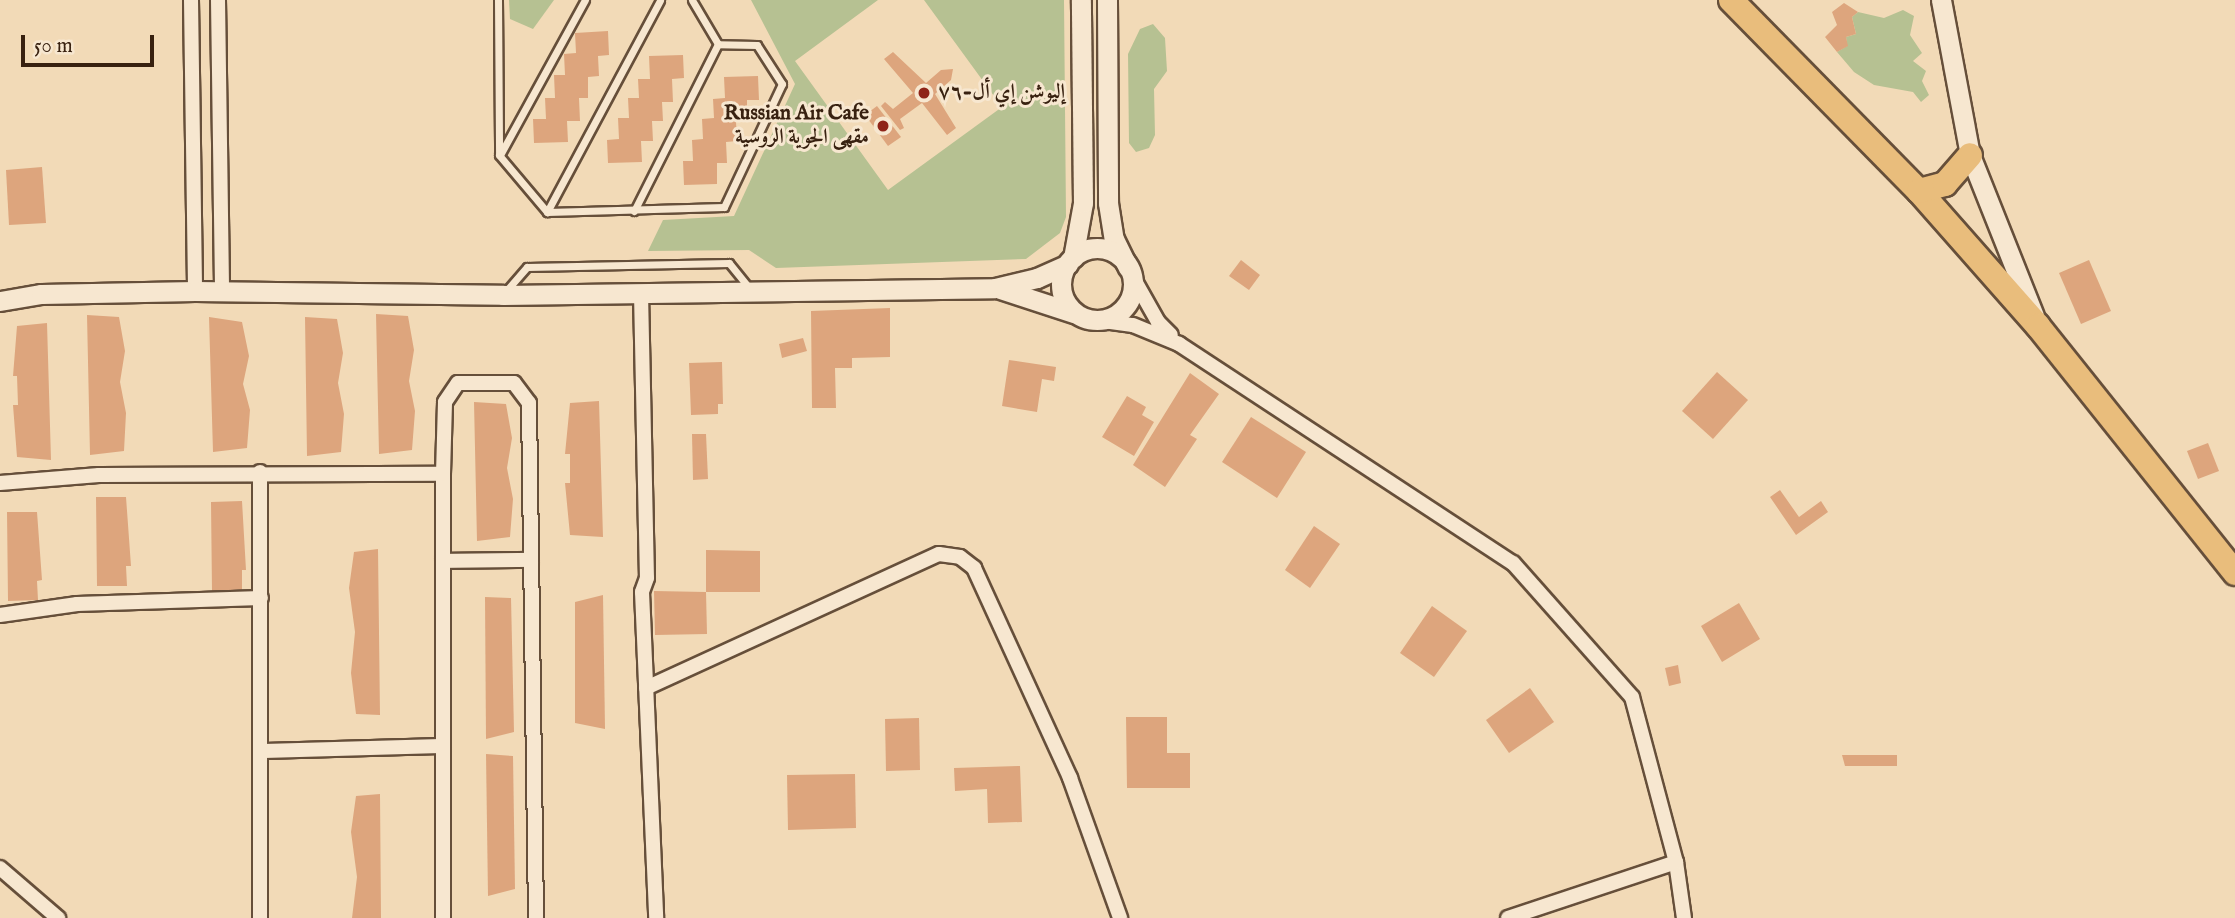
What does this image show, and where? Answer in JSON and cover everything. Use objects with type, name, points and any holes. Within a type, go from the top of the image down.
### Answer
[{"type":"highway","points":[[1731,0],[1919,191],[2038,326],[2235,573]]},
{"type":"highway","points":[[1919,191],[1945,184],[1970,155]]},
{"type":"street","points":[[191,0],[195,291]]},
{"type":"street","points":[[218,0],[222,291]]},
{"type":"street","points":[[1081,0],[1083,203],[1063,294],[1089,318]]},
{"type":"street","points":[[1107,0],[1108,203],[1114,239],[1158,322],[1179,344]]},
{"type":"street","points":[[1941,0],[1970,155],[2038,326]]},
{"type":"street","points":[[0,301],[41,294],[195,291],[503,295],[996,288],[1037,278],[1087,250],[1103,249],[1118,255],[1130,271],[1132,289],[1123,309],[1089,318]]},
{"type":"street","points":[[996,288],[1040,299],[1089,318],[1133,325],[1179,344],[1513,563],[1632,697],[1676,862],[1684,918]]},
{"type":"street","points":[[641,293],[646,688],[656,918]]},
{"type":"street","points":[[443,918],[445,402],[450,390],[458,383],[514,383],[523,390],[529,403],[536,918]]},
{"type":"street","points":[[260,472],[260,918]]},
{"type":"street","points":[[0,483],[29,477],[260,472],[443,474]]},
{"type":"street","points":[[646,688],[940,554],[960,557],[974,568],[1070,778],[1120,918]]},
{"type":"street","points":[[443,561],[531,560]]},
{"type":"street","points":[[0,615],[77,604],[261,598]]},
{"type":"street","points":[[262,751],[443,746]]},
{"type":"street","points":[[1508,918],[1676,862]]},
{"type":"street","points":[[0,868],[58,918]]},
{"type":"lane","points":[[498,0],[499,155],[547,212]]},
{"type":"lane","points":[[499,155],[585,0]]},
{"type":"lane","points":[[547,212],[660,0]]},
{"type":"lane","points":[[692,0],[718,44]]},
{"type":"lane","points":[[547,212],[724,207],[782,83],[757,44],[718,44]]},
{"type":"lane","points":[[634,211],[718,44]]},
{"type":"lane","points":[[503,295],[527,268],[729,263],[752,293]]},
{"type":"green space","points":[[509,0],[554,0],[533,29],[510,19]]},
{"type":"green space","points":[[751,0],[878,0],[795,61],[888,190],[1002,107],[924,0],[1064,0],[1066,217],[1060,233],[1026,259],[776,268],[749,250],[648,251],[663,220],[734,216],[795,84]]},
{"type":"green space","points":[[1903,10],[1914,16],[1910,35],[1922,53],[1913,61],[1926,71],[1922,81],[1929,95],[1921,102],[1913,92],[1874,85],[1854,72],[1837,52],[1847,46],[1846,37],[1856,34],[1852,17],[1858,12],[1884,18]]},
{"type":"green space","points":[[1153,24],[1165,38],[1167,71],[1154,89],[1155,135],[1149,148],[1136,152],[1129,143],[1128,54],[1140,29]]},
{"type":"building","points":[[1844,3],[1858,12],[1852,17],[1856,34],[1846,37],[1848,46],[1837,52],[1825,37],[1837,25],[1832,12]]},
{"type":"building","points":[[608,31],[609,55],[598,56],[599,76],[588,77],[588,98],[579,98],[580,121],[567,121],[568,142],[534,143],[533,119],[546,119],[545,98],[555,98],[554,75],[565,75],[564,54],[576,53],[575,33]]},
{"type":"building","points":[[893,52],[926,83],[941,70],[953,69],[951,80],[935,94],[956,128],[947,135],[922,103],[900,119],[904,128],[900,130],[881,106],[885,102],[893,109],[913,93],[884,59]]},
{"type":"building","points":[[683,55],[684,78],[672,79],[673,102],[662,102],[663,121],[652,121],[653,141],[641,141],[642,162],[608,163],[607,140],[619,139],[618,118],[629,118],[628,98],[639,98],[638,79],[650,79],[649,56]]},
{"type":"building","points":[[758,76],[759,100],[747,100],[747,121],[736,122],[737,141],[726,142],[727,163],[717,163],[717,184],[684,185],[683,161],[693,161],[692,140],[703,139],[702,119],[714,118],[713,99],[725,98],[724,77]]},
{"type":"building","name":"Russian Air Cafe مقهى الجوية الروسية","points":[[877,106],[901,137],[888,146],[865,115]]},
{"type":"building","points":[[42,167],[46,223],[9,225],[6,170]]},
{"type":"building","points":[[1241,260],[1260,275],[1249,290],[1229,276]]},
{"type":"building","points":[[2089,260],[2111,311],[2081,324],[2059,273]]},
{"type":"building","points":[[890,308],[890,357],[852,358],[852,368],[835,368],[836,408],[812,408],[811,311]]},
{"type":"building","points":[[376,314],[408,316],[414,350],[409,381],[415,411],[412,450],[379,454]]},
{"type":"building","points":[[87,315],[119,317],[125,351],[120,382],[126,413],[124,451],[90,455]]},
{"type":"building","points":[[209,317],[242,322],[249,356],[243,384],[250,410],[247,448],[213,452]]},
{"type":"building","points":[[305,317],[337,319],[343,353],[338,383],[344,414],[341,452],[307,456]]},
{"type":"building","points":[[47,323],[51,460],[17,457],[13,405],[18,405],[17,376],[13,376],[17,326]]},
{"type":"building","points":[[803,338],[807,351],[782,358],[779,344]]},
{"type":"building","points":[[1009,360],[1056,367],[1054,381],[1042,379],[1037,412],[1002,406]]},
{"type":"building","points":[[722,362],[723,404],[718,404],[718,414],[691,415],[689,363]]},
{"type":"building","points":[[1717,372],[1748,400],[1713,439],[1682,411]]},
{"type":"building","points":[[1190,373],[1219,394],[1190,435],[1197,439],[1165,487],[1133,465]]},
{"type":"building","points":[[1127,396],[1146,407],[1142,415],[1154,422],[1134,456],[1102,437]]},
{"type":"building","points":[[599,401],[603,537],[570,535],[565,483],[570,483],[570,454],[565,454],[570,403]]},
{"type":"building","points":[[474,402],[506,404],[512,438],[507,468],[513,499],[510,537],[477,541]]},
{"type":"building","points":[[1251,417],[1306,452],[1277,498],[1222,462]]},
{"type":"building","points":[[692,434],[706,434],[708,479],[693,480]]},
{"type":"building","points":[[2208,443],[2219,471],[2198,479],[2187,451]]},
{"type":"building","points":[[1780,490],[1799,517],[1821,501],[1828,512],[1796,535],[1770,497]]},
{"type":"building","points":[[96,497],[126,497],[131,566],[126,566],[127,586],[97,586]]},
{"type":"building","points":[[242,501],[246,570],[242,570],[242,590],[212,591],[211,502]]},
{"type":"building","points":[[7,512],[37,512],[42,580],[37,581],[38,600],[8,601]]},
{"type":"building","points":[[1314,526],[1340,544],[1310,588],[1285,570]]},
{"type":"building","points":[[378,549],[380,715],[356,714],[351,673],[355,632],[349,588],[354,552]]},
{"type":"building","points":[[706,550],[760,551],[760,592],[706,592]]},
{"type":"building","points":[[654,591],[706,592],[707,634],[655,635]]},
{"type":"building","points":[[603,595],[605,729],[575,723],[575,602]]},
{"type":"building","points":[[485,597],[511,598],[514,732],[486,739]]},
{"type":"building","points":[[1739,603],[1760,639],[1722,662],[1701,626]]},
{"type":"building","points":[[1432,606],[1467,631],[1434,677],[1400,653]]},
{"type":"building","points":[[1678,665],[1681,683],[1669,686],[1665,668]]},
{"type":"building","points":[[1530,688],[1554,722],[1509,753],[1486,720]]},
{"type":"building","points":[[1126,717],[1167,717],[1167,753],[1190,753],[1190,788],[1127,788]]},
{"type":"building","points":[[919,718],[920,770],[886,771],[885,719]]},
{"type":"building","points":[[486,754],[513,756],[515,889],[488,896]]},
{"type":"building","points":[[1842,755],[1897,755],[1897,766],[1845,766]]},
{"type":"building","points":[[1020,766],[1022,822],[988,823],[987,789],[955,791],[954,768]]},
{"type":"building","points":[[855,774],[856,828],[788,830],[787,775]]},
{"type":"building","points":[[380,794],[381,918],[352,918],[357,877],[351,832],[356,796]]},
{"type":"place","name":"إليوشن إي أل-٧٦","points":[[924,93]]},
{"type":"place","name":"Russian Air Cafe مقهى الجوية الروسية","points":[[883,126]]}]
